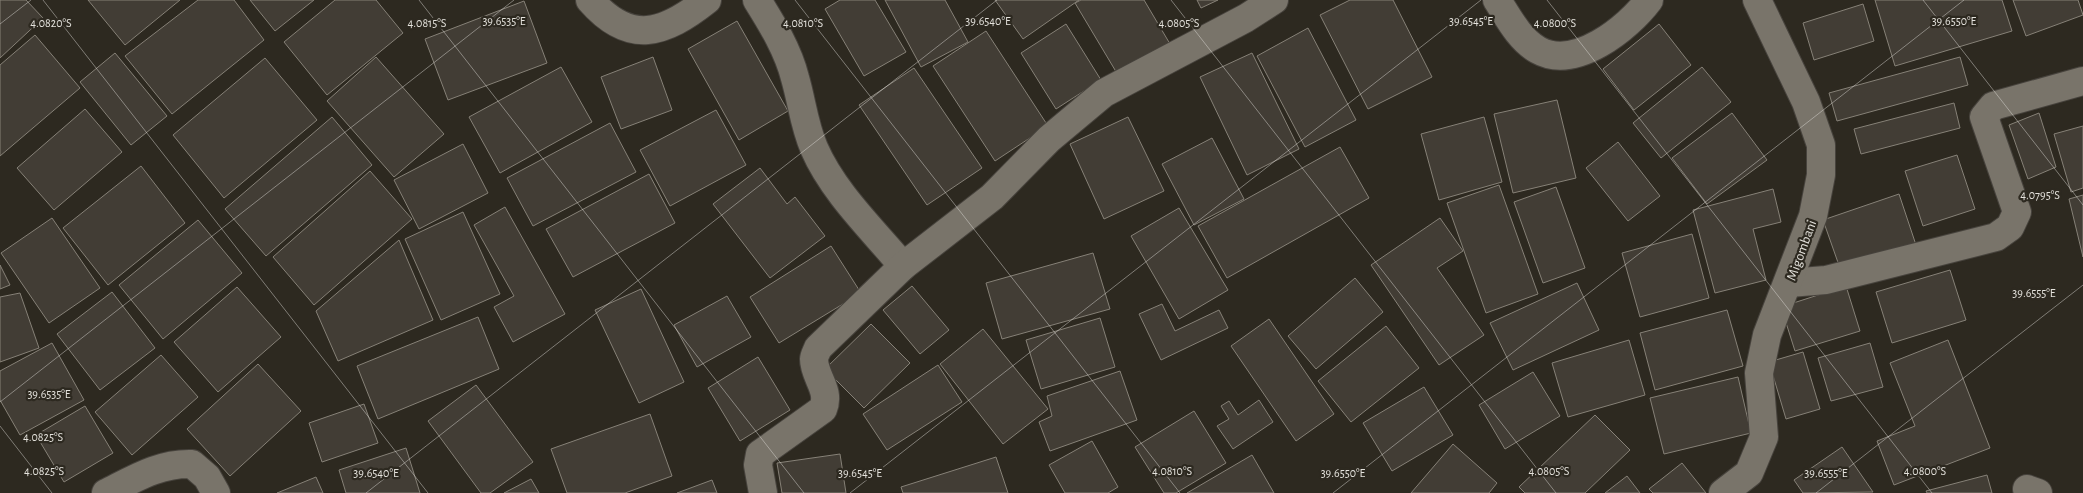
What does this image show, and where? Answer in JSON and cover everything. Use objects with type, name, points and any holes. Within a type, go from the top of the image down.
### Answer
[{"type":"street","points":[[590,0],[601,12],[622,27],[640,32],[664,27],[686,17],[707,0]]},
{"type":"street","points":[[756,0],[776,31],[795,77],[802,118],[814,148],[834,183],[903,266]]},
{"type":"street","points":[[764,493],[758,465],[760,454],[823,409],[826,402],[826,394],[814,359],[818,348],[903,266],[992,197],[1049,139],[1104,93],[1246,18],[1274,0]]},
{"type":"street","points":[[1497,0],[1525,40],[1539,51],[1562,55],[1584,50],[1611,36],[1630,22],[1649,0]]},
{"type":"street","name":"Migombani","points":[[1723,493],[1749,473],[1764,437],[1759,373],[1767,335],[1814,216],[1821,175],[1821,145],[1806,102],[1757,0]]},
{"type":"street","points":[[1789,282],[1826,280],[1996,237],[2010,227],[2016,212],[1984,117],[1993,106],[2083,81]]},
{"type":"street","points":[[106,493],[143,473],[176,464],[192,464],[207,477],[216,493]]},
{"type":"building","points":[[0,0],[26,0],[43,18],[0,58]]},
{"type":"building","points":[[88,0],[180,0],[125,45]]},
{"type":"building","points":[[198,0],[234,0],[264,40],[172,114],[125,56]]},
{"type":"building","points":[[250,0],[314,0],[275,31]]},
{"type":"building","points":[[335,0],[376,0],[403,33],[327,95],[284,42]]},
{"type":"building","points":[[840,0],[875,0],[906,52],[864,76],[825,9]]},
{"type":"building","points":[[885,0],[945,0],[968,42],[921,67]]},
{"type":"building","points":[[995,0],[1079,0],[1023,39]]},
{"type":"building","points":[[1081,0],[1144,0],[1173,49],[1121,80],[1075,3]]},
{"type":"building","points":[[1197,0],[1218,0],[1201,8]]},
{"type":"building","points":[[1350,0],[1393,0],[1432,77],[1368,109],[1320,15]]},
{"type":"building","points":[[1875,0],[2002,0],[2012,31],[1895,66]]},
{"type":"building","points":[[2013,0],[2078,0],[2083,15],[2026,36]]},
{"type":"building","points":[[524,1],[547,63],[448,100],[425,39]]},
{"type":"building","points":[[1863,4],[1874,41],[1814,60],[1803,23]]},
{"type":"building","points":[[737,21],[788,111],[739,140],[688,49]]},
{"type":"building","points":[[1066,24],[1101,80],[1056,109],[1021,53]]},
{"type":"building","points":[[1659,24],[1691,65],[1634,110],[1603,69]]},
{"type":"building","points":[[1308,28],[1356,120],[1305,147],[1257,56]]},
{"type":"building","points":[[986,31],[1048,126],[995,161],[933,66]]},
{"type":"building","points":[[35,35],[80,88],[0,156],[0,65]]},
{"type":"building","points":[[115,53],[167,116],[131,145],[80,82]]},
{"type":"building","points":[[1252,53],[1299,149],[1247,175],[1200,77]]},
{"type":"building","points":[[376,57],[444,134],[394,177],[327,101]]},
{"type":"building","points":[[653,57],[672,110],[621,129],[601,77]]},
{"type":"building","points":[[1960,57],[1968,85],[1837,121],[1829,93]]},
{"type":"building","points":[[265,58],[317,120],[224,198],[173,135]]},
{"type":"building","points":[[561,67],[592,122],[500,173],[469,117]]},
{"type":"building","points":[[1702,67],[1731,102],[1661,158],[1633,123]]},
{"type":"building","points":[[914,68],[982,168],[927,205],[859,105]]},
{"type":"building","points":[[1557,100],[1576,178],[1513,193],[1494,114]]},
{"type":"building","points":[[1954,103],[1960,128],[1861,154],[1854,129]]},
{"type":"building","points":[[85,109],[122,152],[54,210],[17,168]]},
{"type":"building","points":[[716,110],[746,165],[670,206],[640,150]]},
{"type":"building","points":[[1732,113],[1767,160],[1707,204],[1672,158]]},
{"type":"building","points":[[2039,113],[2056,167],[2028,179],[2009,125]]},
{"type":"building","points":[[332,117],[372,165],[266,256],[225,209]]},
{"type":"building","points":[[1128,117],[1164,191],[1104,219],[1070,144]]},
{"type":"building","points":[[1484,117],[1502,182],[1439,200],[1421,134]]},
{"type":"building","points":[[610,123],[636,172],[533,226],[507,178]]},
{"type":"building","points":[[2083,126],[2083,188],[2071,192],[2054,134]]},
{"type":"building","points":[[1212,138],[1244,199],[1194,225],[1162,164]]},
{"type":"building","points":[[1618,142],[1660,196],[1628,221],[1586,168]]},
{"type":"building","points":[[463,144],[488,193],[419,229],[394,180]]},
{"type":"building","points":[[1340,147],[1369,198],[1227,278],[1198,226]]},
{"type":"building","points":[[1957,155],[1975,209],[1923,226],[1905,171]]},
{"type":"building","points":[[141,166],[185,223],[108,285],[63,228]]},
{"type":"building","points":[[760,168],[787,204],[795,197],[825,236],[770,278],[713,204]]},
{"type":"building","points":[[370,171],[412,219],[314,305],[273,257]]},
{"type":"building","points":[[649,174],[675,223],[573,277],[546,229]]},
{"type":"building","points":[[1499,185],[1538,294],[1486,313],[1447,203]]},
{"type":"building","points":[[1556,187],[1585,268],[1543,283],[1514,202]]},
{"type":"building","points":[[1773,189],[1781,222],[1753,229],[1766,280],[1715,293],[1693,210]]},
{"type":"building","points":[[1899,194],[1916,245],[1841,271],[1823,220]]},
{"type":"building","points":[[2083,195],[2083,257],[2069,199]]},
{"type":"building","points":[[505,207],[565,314],[513,342],[494,307],[514,296],[474,225]]},
{"type":"building","points":[[1179,208],[1228,290],[1179,319],[1131,236]]},
{"type":"building","points":[[463,212],[500,294],[441,320],[405,239]]},
{"type":"building","points":[[52,218],[100,288],[49,323],[1,253]]},
{"type":"building","points":[[1440,218],[1463,251],[1437,268],[1484,335],[1439,365],[1371,265]]},
{"type":"building","points":[[198,220],[242,273],[163,339],[119,285]]},
{"type":"building","points":[[1692,234],[1709,298],[1640,317],[1622,253]]},
{"type":"building","points":[[399,240],[433,320],[338,361],[316,311]]},
{"type":"building","points":[[831,246],[861,293],[779,343],[750,297]]},
{"type":"building","points":[[1093,253],[1110,309],[1002,339],[986,283]]},
{"type":"building","points":[[0,265],[10,285],[0,289]]},
{"type":"building","points":[[1950,270],[1966,320],[1892,343],[1876,292]]},
{"type":"building","points":[[1355,278],[1383,312],[1316,369],[1288,336]]},
{"type":"building","points":[[1577,283],[1599,330],[1513,370],[1490,323]]},
{"type":"building","points":[[912,286],[949,330],[920,354],[883,310]]},
{"type":"building","points":[[1846,286],[1860,331],[1795,351],[1781,307]]},
{"type":"building","points":[[237,287],[281,337],[218,392],[174,342]]},
{"type":"building","points":[[641,289],[684,382],[639,403],[595,310]]},
{"type":"building","points":[[112,292],[155,348],[100,390],[57,334]]},
{"type":"building","points":[[20,293],[39,348],[0,362],[0,297]]},
{"type":"building","points":[[727,296],[751,337],[697,367],[674,325]]},
{"type":"building","points":[[1162,304],[1175,331],[1219,310],[1228,328],[1161,360],[1139,314]]},
{"type":"building","points":[[1727,310],[1743,366],[1655,390],[1640,333]]},
{"type":"building","points":[[478,317],[499,369],[378,419],[357,366]]},
{"type":"building","points":[[1100,318],[1115,367],[1041,389],[1026,340]]},
{"type":"building","points":[[1269,319],[1334,414],[1296,441],[1231,346]]},
{"type":"building","points":[[871,324],[910,363],[864,408],[825,369]]},
{"type":"building","points":[[1386,326],[1419,368],[1351,422],[1318,381]]},
{"type":"building","points":[[983,329],[1048,409],[1003,444],[940,364]]},
{"type":"building","points":[[1629,340],[1645,395],[1568,417],[1552,363]]},
{"type":"building","points":[[1948,340],[1990,448],[1894,485],[1877,441],[1915,426],[1890,363]]},
{"type":"building","points":[[52,343],[84,400],[20,435],[0,400],[0,371]]},
{"type":"building","points":[[1870,343],[1883,387],[1831,401],[1818,358]]},
{"type":"building","points":[[1803,352],[1820,409],[1786,419],[1769,362]]},
{"type":"building","points":[[161,355],[198,397],[132,455],[95,412]]},
{"type":"building","points":[[758,357],[790,410],[740,441],[708,388]]},
{"type":"building","points":[[258,364],[301,411],[230,476],[187,429]]},
{"type":"building","points":[[938,365],[962,402],[887,450],[863,414]]},
{"type":"building","points":[[1120,371],[1137,420],[1050,451],[1039,422],[1052,416],[1047,396]]},
{"type":"building","points":[[1533,372],[1560,416],[1505,449],[1479,405]]},
{"type":"building","points":[[1738,377],[1751,433],[1664,454],[1650,398]]},
{"type":"building","points":[[476,385],[533,462],[490,493],[481,493],[428,421]]},
{"type":"building","points":[[1424,387],[1453,435],[1392,471],[1363,423]]},
{"type":"building","points":[[1259,400],[1273,422],[1233,449],[1217,426],[1229,419],[1221,406],[1229,401],[1238,415]]},
{"type":"building","points":[[364,404],[378,443],[322,462],[309,423]]},
{"type":"building","points":[[85,406],[113,453],[64,482],[36,435]]},
{"type":"building","points":[[1194,411],[1226,463],[1176,493],[1164,493],[1135,447]]},
{"type":"building","points":[[650,414],[672,476],[625,493],[567,493],[551,449]]},
{"type":"building","points":[[1595,415],[1630,450],[1585,493],[1525,493],[1519,487]]},
{"type":"building","points":[[1092,441],[1118,487],[1108,493],[1065,493],[1049,465]]},
{"type":"building","points":[[1453,444],[1497,483],[1489,493],[1411,493]]},
{"type":"building","points":[[1842,447],[1873,492],[1803,493],[1794,480]]},
{"type":"building","points":[[406,448],[420,493],[346,493],[339,470]]},
{"type":"building","points":[[840,454],[846,493],[782,493],[777,463]]},
{"type":"building","points":[[1252,455],[1274,493],[1187,493]]},
{"type":"building","points":[[996,457],[1008,493],[903,493],[901,487]]},
{"type":"building","points":[[1682,463],[1706,493],[1653,493],[1649,489]]},
{"type":"building","points":[[1987,475],[1992,493],[1927,493],[1926,491]]},
{"type":"building","points":[[1627,476],[1640,493],[1605,493]]},
{"type":"building","points":[[316,477],[323,493],[277,493]]},
{"type":"building","points":[[531,479],[539,493],[504,493]]},
{"type":"building","points":[[712,480],[717,493],[677,493]]}]
